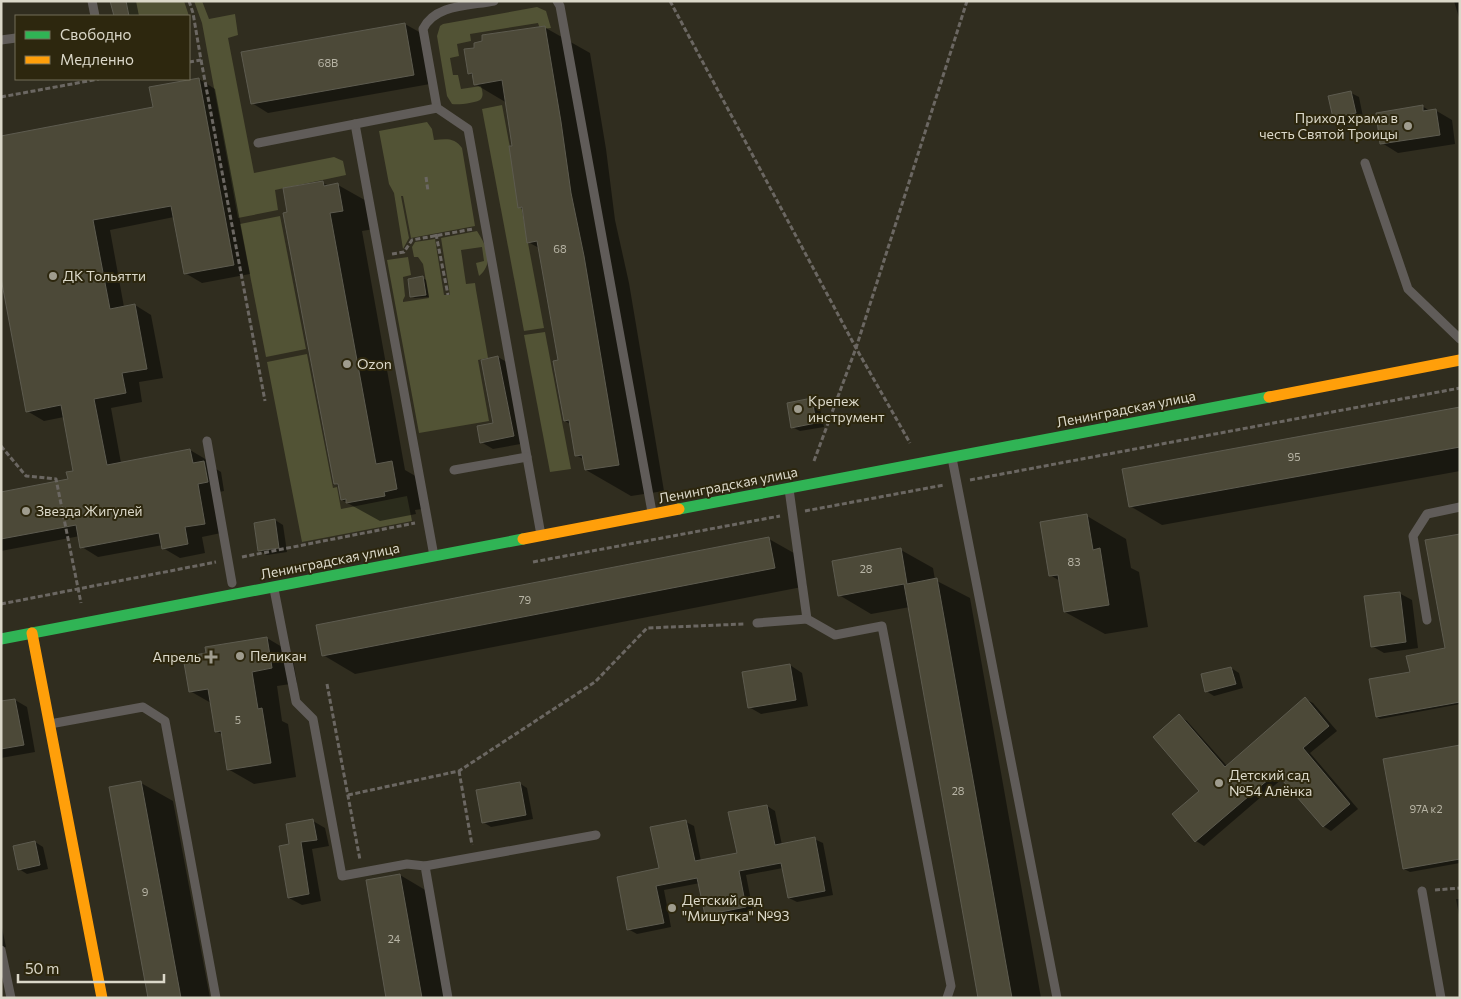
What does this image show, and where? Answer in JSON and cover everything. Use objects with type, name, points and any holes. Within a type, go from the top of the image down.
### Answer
[{"type":"street","name":"Ленинградская улица","points":[[1,639],[1460,360]]},
{"type":"street","points":[[32,633],[102,998]]},
{"type":"lane","points":[[92,1],[95,15]]},
{"type":"lane","points":[[436,108],[423,29],[433,15],[443,10],[494,1]]},
{"type":"lane","points":[[557,1],[562,15],[652,514]]},
{"type":"lane","points":[[1,40],[15,38]]},
{"type":"lane","points":[[258,143],[436,108],[468,129],[541,535]]},
{"type":"lane","points":[[355,124],[434,556]]},
{"type":"lane","points":[[1365,163],[1408,289],[1460,339]]},
{"type":"lane","points":[[207,441],[232,583]]},
{"type":"lane","points":[[454,470],[527,456]]},
{"type":"lane","points":[[952,458],[1057,998]]},
{"type":"lane","points":[[789,488],[807,619]]},
{"type":"lane","points":[[1427,620],[1413,536],[1427,514],[1460,507]]},
{"type":"lane","points":[[274,587],[296,702],[313,719],[342,876],[407,864],[425,866],[596,834]]},
{"type":"lane","points":[[758,623],[807,619],[835,635],[882,626],[951,986],[947,998]]},
{"type":"lane","points":[[49,724],[143,707],[165,721],[216,998]]},
{"type":"lane","points":[[425,866],[448,998]]},
{"type":"lane","points":[[1422,891],[1441,998]]},
{"type":"lane","points":[[1,950],[11,998]]},
{"type":"path","points":[[189,1],[193,13],[265,401]]},
{"type":"path","points":[[670,1],[856,348],[921,463]]},
{"type":"path","points":[[811,468],[856,348],[967,1]]},
{"type":"path","points":[[190,62],[201,60]]},
{"type":"path","points":[[1,97],[94,80]]},
{"type":"path","points":[[426,177],[428,191]]},
{"type":"path","points":[[379,256],[404,252],[412,240],[486,226]]},
{"type":"path","points":[[436,234],[448,295]]},
{"type":"path","points":[[531,562],[1460,388]]},
{"type":"path","points":[[1,446],[26,476],[56,479],[79,593]]},
{"type":"path","points":[[348,795],[459,771],[595,682],[647,628],[758,623]]},
{"type":"path","points":[[326,684],[361,866]]},
{"type":"path","points":[[459,771],[474,857]]},
{"type":"path","points":[[1422,891],[1460,888]]},
{"type":"green space","points":[[126,1],[184,1],[189,15],[129,15]]},
{"type":"green space","points":[[194,1],[202,1],[209,19],[235,14],[238,35],[228,38],[254,173],[334,157],[343,161],[346,175],[275,190],[278,210],[238,218],[202,23]]},
{"type":"green space","points":[[537,7],[546,11],[551,28],[540,29],[538,23],[470,34],[471,41],[457,44],[459,56],[450,58],[453,75],[458,75],[461,89],[481,86],[483,94],[481,99],[476,102],[452,104],[447,96],[437,36],[440,26]]},
{"type":"green space","points":[[502,105],[544,328],[524,331],[482,109]]},
{"type":"green space","points":[[427,122],[432,129],[434,140],[453,140],[462,148],[475,226],[411,238],[403,196],[401,196],[409,238],[403,249],[394,193],[389,184],[379,131]]},
{"type":"green space","points":[[280,216],[306,349],[266,357],[240,224]]},
{"type":"green space","points":[[477,231],[486,248],[488,260],[484,271],[479,276],[476,263],[484,261],[482,247],[461,250],[466,284],[475,283],[488,358],[478,360],[489,421],[419,433],[387,260],[408,257],[411,275],[403,277],[405,296],[403,302],[429,298],[423,264],[418,257],[414,257],[412,247],[415,242],[435,239],[444,295],[450,295],[441,238]]},
{"type":"green space","points":[[545,332],[571,469],[550,472],[524,335]]},
{"type":"green space","points":[[307,354],[333,488],[337,487],[341,509],[407,496],[412,521],[302,542],[267,362]]},
{"type":"building","points":[[110,1],[126,1],[129,15],[114,15]]},
{"type":"building","points":[[405,23],[414,75],[251,104],[241,52]]},
{"type":"building","points":[[545,26],[571,193],[584,256],[619,465],[585,470],[582,455],[575,456],[569,420],[564,421],[553,361],[558,360],[537,241],[527,243],[522,207],[518,208],[509,146],[512,146],[502,80],[474,85],[472,73],[468,74],[464,49],[474,48],[474,43],[482,41],[482,35]]},
{"type":"building","name":"ДК Тольятти","points":[[199,78],[234,265],[184,274],[171,206],[93,220],[110,309],[135,304],[147,369],[122,373],[126,393],[94,399],[107,465],[190,449],[193,463],[204,461],[208,482],[198,484],[205,524],[185,527],[188,544],[162,549],[159,533],[80,548],[76,525],[1,539],[1,492],[68,479],[66,472],[73,471],[61,405],[26,412],[1,278],[1,136],[153,107],[149,87]]},
{"type":"building","points":[[1351,91],[1356,113],[1333,118],[1328,96]]},
{"type":"building","name":"Приход храма в честь Святой Троицы","points":[[1423,105],[1423,111],[1436,109],[1440,135],[1380,144],[1376,113]]},
{"type":"building","points":[[323,181],[324,186],[338,183],[343,211],[330,213],[376,464],[392,461],[397,489],[384,492],[385,496],[346,503],[346,499],[341,500],[338,484],[334,484],[283,213],[287,212],[283,188]]},
{"type":"building","points":[[423,276],[426,295],[410,297],[408,279]]},
{"type":"building","points":[[498,356],[514,436],[480,443],[477,426],[493,423],[481,360]]},
{"type":"building","points":[[812,398],[816,423],[791,428],[787,403]]},
{"type":"building","points":[[1460,407],[1460,447],[1129,507],[1122,469]]},
{"type":"building","points":[[1087,514],[1093,550],[1100,548],[1109,605],[1064,612],[1058,575],[1049,576],[1040,522]]},
{"type":"building","points":[[275,519],[279,548],[258,551],[254,523]]},
{"type":"building","points":[[1460,534],[1460,702],[1376,717],[1369,679],[1410,672],[1406,656],[1445,648],[1425,540]]},
{"type":"building","points":[[769,537],[775,568],[322,656],[316,625]]},
{"type":"building","points":[[901,548],[907,584],[937,578],[1012,998],[978,998],[904,584],[838,596],[832,561]]},
{"type":"building","points":[[1400,592],[1406,642],[1371,647],[1364,596]]},
{"type":"building","points":[[267,637],[272,668],[252,672],[258,709],[262,708],[271,763],[227,770],[221,731],[215,732],[208,689],[189,692],[183,657],[206,653],[205,647]]},
{"type":"building","points":[[790,664],[796,700],[748,708],[742,672]]},
{"type":"building","points":[[1231,667],[1236,684],[1205,692],[1201,674]]},
{"type":"building","points":[[1305,697],[1329,726],[1303,748],[1350,804],[1323,827],[1276,773],[1195,842],[1172,814],[1199,791],[1153,737],[1179,714],[1225,767]]},
{"type":"building","points":[[15,699],[24,745],[1,749],[1,701]]},
{"type":"building","points":[[1460,745],[1460,859],[1403,869],[1383,759]]},
{"type":"building","points":[[141,781],[181,998],[148,998],[109,787]]},
{"type":"building","points":[[520,782],[526,815],[482,823],[476,790]]},
{"type":"building","points":[[767,805],[775,845],[815,837],[825,891],[788,898],[781,863],[739,871],[746,907],[705,915],[697,878],[656,886],[664,923],[627,930],[617,877],[659,868],[650,827],[686,820],[695,861],[737,853],[728,812]]},
{"type":"building","points":[[313,819],[317,840],[301,842],[309,894],[288,898],[279,846],[289,844],[286,824]]},
{"type":"building","points":[[35,841],[40,865],[18,870],[13,846]]},
{"type":"building","points":[[400,874],[422,998],[386,998],[366,880]]},
{"type":"traffic: fast","points":[[679,509],[1269,397]]},
{"type":"traffic: fast","points":[[1,639],[523,539]]},
{"type":"traffic: slow","points":[[1269,397],[1460,360]]},
{"type":"traffic: slow","points":[[523,539],[679,509]]},
{"type":"traffic: slow","points":[[32,633],[102,998]]},
{"type":"place","name":"Приход храма в честь Святой Троицы","points":[[1408,126]]},
{"type":"place","name":"ДК Тольятти","points":[[53,276]]},
{"type":"place","name":"Ozon","points":[[347,364]]},
{"type":"place","name":"Крепеж инструмент","points":[[798,409]]},
{"type":"place","name":"Звезда Жигулей","points":[[26,511]]},
{"type":"place","name":"Пеликан","points":[[240,656]]},
{"type":"place","name":"Апрель","points":[[211,657]]},
{"type":"place","name":"Детский сад №54 Алёнка","points":[[1219,783]]},
{"type":"place","name":"Детский сад \"Мишутка\" №93","points":[[672,908]]}]
